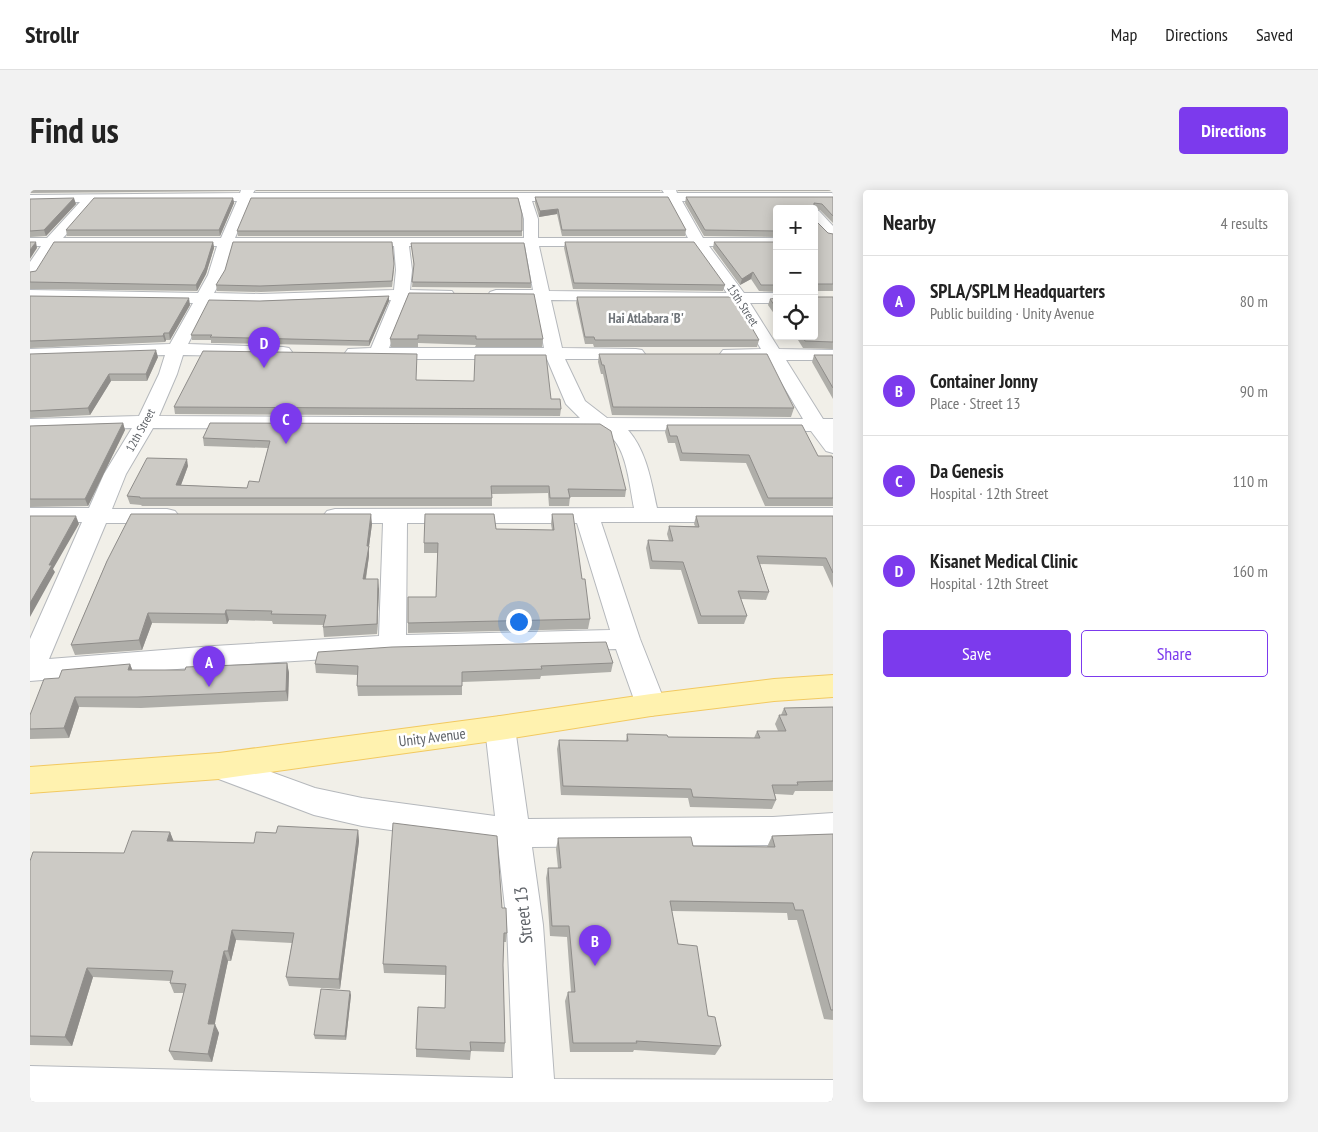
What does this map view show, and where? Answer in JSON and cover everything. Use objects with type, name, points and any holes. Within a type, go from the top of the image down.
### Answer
[{"type":"main road","name":"Unity Avenue","points":[[30,780],[219,766],[500,728],[651,705],[774,690],[833,686]]},
{"type":"street","points":[[30,199],[92,198],[127,194],[247,193],[524,196],[671,194],[833,197]]},
{"type":"street","name":"12th Street","points":[[30,670],[115,474],[146,422],[168,374],[176,349],[216,275],[226,242],[247,193]]},
{"type":"street","name":"15th Street","points":[[671,194],[698,242],[825,425],[833,447]]},
{"type":"street","points":[[524,196],[531,219],[531,242],[554,354],[576,404],[594,420],[605,424],[619,433],[627,442],[636,463],[647,514]]},
{"type":"street","points":[[797,197],[805,205]]},
{"type":"street","points":[[30,273],[52,242],[92,198]]},
{"type":"street","points":[[818,220],[830,240]]},
{"type":"street","points":[[30,242],[773,242]]},
{"type":"street","points":[[377,354],[402,294],[404,270],[401,242]]},
{"type":"street","points":[[30,295],[261,299],[462,294]]},
{"type":"street","points":[[482,295],[773,298]]},
{"type":"street","points":[[30,354],[176,349],[299,352]]},
{"type":"street","points":[[338,353],[650,354]]},
{"type":"street","points":[[708,354],[833,355]]},
{"type":"street","points":[[30,425],[146,422],[825,425]]},
{"type":"street","points":[[30,515],[185,516]]},
{"type":"street","points":[[392,645],[395,515]]},
{"type":"street","points":[[309,516],[833,515]]},
{"type":"street","points":[[586,516],[626,639],[651,705]]},
{"type":"street","points":[[30,670],[392,645],[626,639]]},
{"type":"street","name":"Street 13","points":[[500,728],[525,924],[535,1101]]},
{"type":"street","points":[[219,766],[314,801],[362,812],[514,833],[773,831],[833,827]]},
{"type":"street","points":[[30,1087],[535,1101],[833,1101]]},
{"type":"building","points":[[535,197],[668,197],[686,230],[562,230],[558,209],[540,211]]},
{"type":"building","points":[[686,197],[833,197],[833,216],[822,204],[773,205],[773,231],[705,230]]},
{"type":"building","points":[[74,198],[44,230],[30,231],[30,199]]},
{"type":"building","points":[[94,198],[233,198],[219,230],[66,230]]},
{"type":"building","points":[[251,198],[518,198],[522,214],[522,231],[237,231]]},
{"type":"building","points":[[818,223],[828,233],[833,234],[833,284],[818,284]]},
{"type":"building","points":[[30,242],[36,242],[30,250]]},
{"type":"building","points":[[54,242],[213,242],[205,268],[196,285],[30,282],[30,272],[36,271]]},
{"type":"building","points":[[233,242],[392,242],[394,264],[392,281],[260,286],[216,285],[225,270]]},
{"type":"building","points":[[565,242],[694,242],[725,285],[574,283]]},
{"type":"building","points":[[714,242],[773,242],[773,285],[761,285],[753,272],[742,279]]},
{"type":"building","points":[[411,243],[524,243],[531,283],[412,282],[414,264]]},
{"type":"building","points":[[409,293],[534,294],[543,339],[476,339],[476,336],[418,335],[418,339],[390,339]]},
{"type":"building","points":[[30,296],[189,298],[169,333],[164,333],[163,336],[30,341]]},
{"type":"building","points":[[389,296],[369,341],[191,335],[209,300],[260,301]]},
{"type":"building","points":[[577,297],[734,297],[759,340],[595,340],[594,337],[585,337]]},
{"type":"building","points":[[818,297],[833,297],[833,342],[805,341],[818,340]]},
{"type":"building","points":[[156,350],[146,374],[109,374],[88,408],[30,411],[30,354]]},
{"type":"building","points":[[203,351],[417,354],[416,380],[474,381],[475,355],[546,355],[551,399],[560,399],[561,409],[174,407]]},
{"type":"building","points":[[599,354],[767,354],[794,408],[613,407],[604,365],[602,365]]},
{"type":"building","points":[[814,355],[833,355],[833,388]]},
{"type":"building","points":[[123,423],[85,499],[30,499],[30,426]]},
{"type":"building","points":[[210,423],[600,424],[611,431],[626,490],[568,489],[570,498],[550,498],[549,486],[491,486],[492,498],[140,498],[127,496],[147,458],[187,459],[176,485],[247,488],[249,481],[259,482],[270,441],[203,438]]},
{"type":"building","points":[[667,425],[802,425],[818,456],[832,456],[833,498],[768,498],[749,455],[682,453],[677,436],[670,436]]},
{"type":"building","points":[[131,514],[371,514],[367,546],[369,546],[363,579],[378,579],[377,624],[323,627],[326,615],[271,614],[272,611],[226,610],[225,614],[148,613],[139,640],[71,645],[107,561]]},
{"type":"building","points":[[425,514],[494,514],[496,529],[554,530],[552,514],[573,514],[582,579],[585,579],[590,619],[408,623],[408,597],[436,597],[438,543],[424,543]]},
{"type":"building","points":[[30,516],[76,516],[49,565],[52,565],[30,603]]},
{"type":"building","points":[[696,516],[833,516],[833,573],[826,558],[757,556],[769,592],[738,591],[747,616],[701,616],[683,562],[652,561],[648,540],[673,541],[669,526],[699,527]]},
{"type":"building","points":[[606,642],[613,663],[541,666],[542,669],[462,672],[462,686],[357,686],[358,666],[315,664],[318,652],[392,647]]},
{"type":"building","points":[[287,663],[286,691],[137,697],[75,697],[64,728],[30,729],[30,715],[44,679],[59,678],[62,670],[130,664],[128,670],[185,670],[186,667]]},
{"type":"building","points":[[833,707],[833,781],[797,782],[798,785],[772,785],[776,800],[693,797],[691,789],[563,786],[559,740],[628,741],[627,734],[667,735],[668,737],[760,738],[757,731],[786,731],[779,715],[787,715],[784,708]]},
{"type":"building","points":[[393,823],[497,836],[502,908],[506,908],[507,933],[504,933],[503,965],[505,1043],[470,1042],[471,1051],[416,1049],[418,1007],[445,1008],[446,966],[383,964]]},
{"type":"building","points":[[278,826],[358,830],[339,979],[286,977],[294,933],[232,930],[228,951],[224,951],[208,1024],[215,1024],[208,1054],[169,1051],[186,984],[170,983],[173,971],[87,968],[65,1037],[30,1036],[30,861],[33,852],[124,853],[132,831],[170,832],[167,841],[254,843],[256,832],[276,833]]},
{"type":"building","points":[[833,834],[833,1010],[831,1010],[803,910],[795,910],[793,903],[670,901],[678,944],[697,946],[708,1016],[715,1017],[721,1046],[636,1041],[637,1043],[573,1043],[568,992],[575,992],[569,926],[552,926],[548,868],[561,868],[558,838],[691,837],[693,846],[775,847],[772,836]]},
{"type":"building","points":[[321,989],[350,991],[345,1036],[314,1035]]},
{"type":"place","name":"Kisanet Medical Clinic","points":[[264,368]]},
{"type":"place","name":"Da Genesis","points":[[286,444]]},
{"type":"place","name":"SPLA/SPLM Headquarters","points":[[209,687]]},
{"type":"place","name":"Container Jonny","points":[[595,966]]},
{"type":"district","name":"Hai Atlabara 'B'","points":[[646,318]]}]
